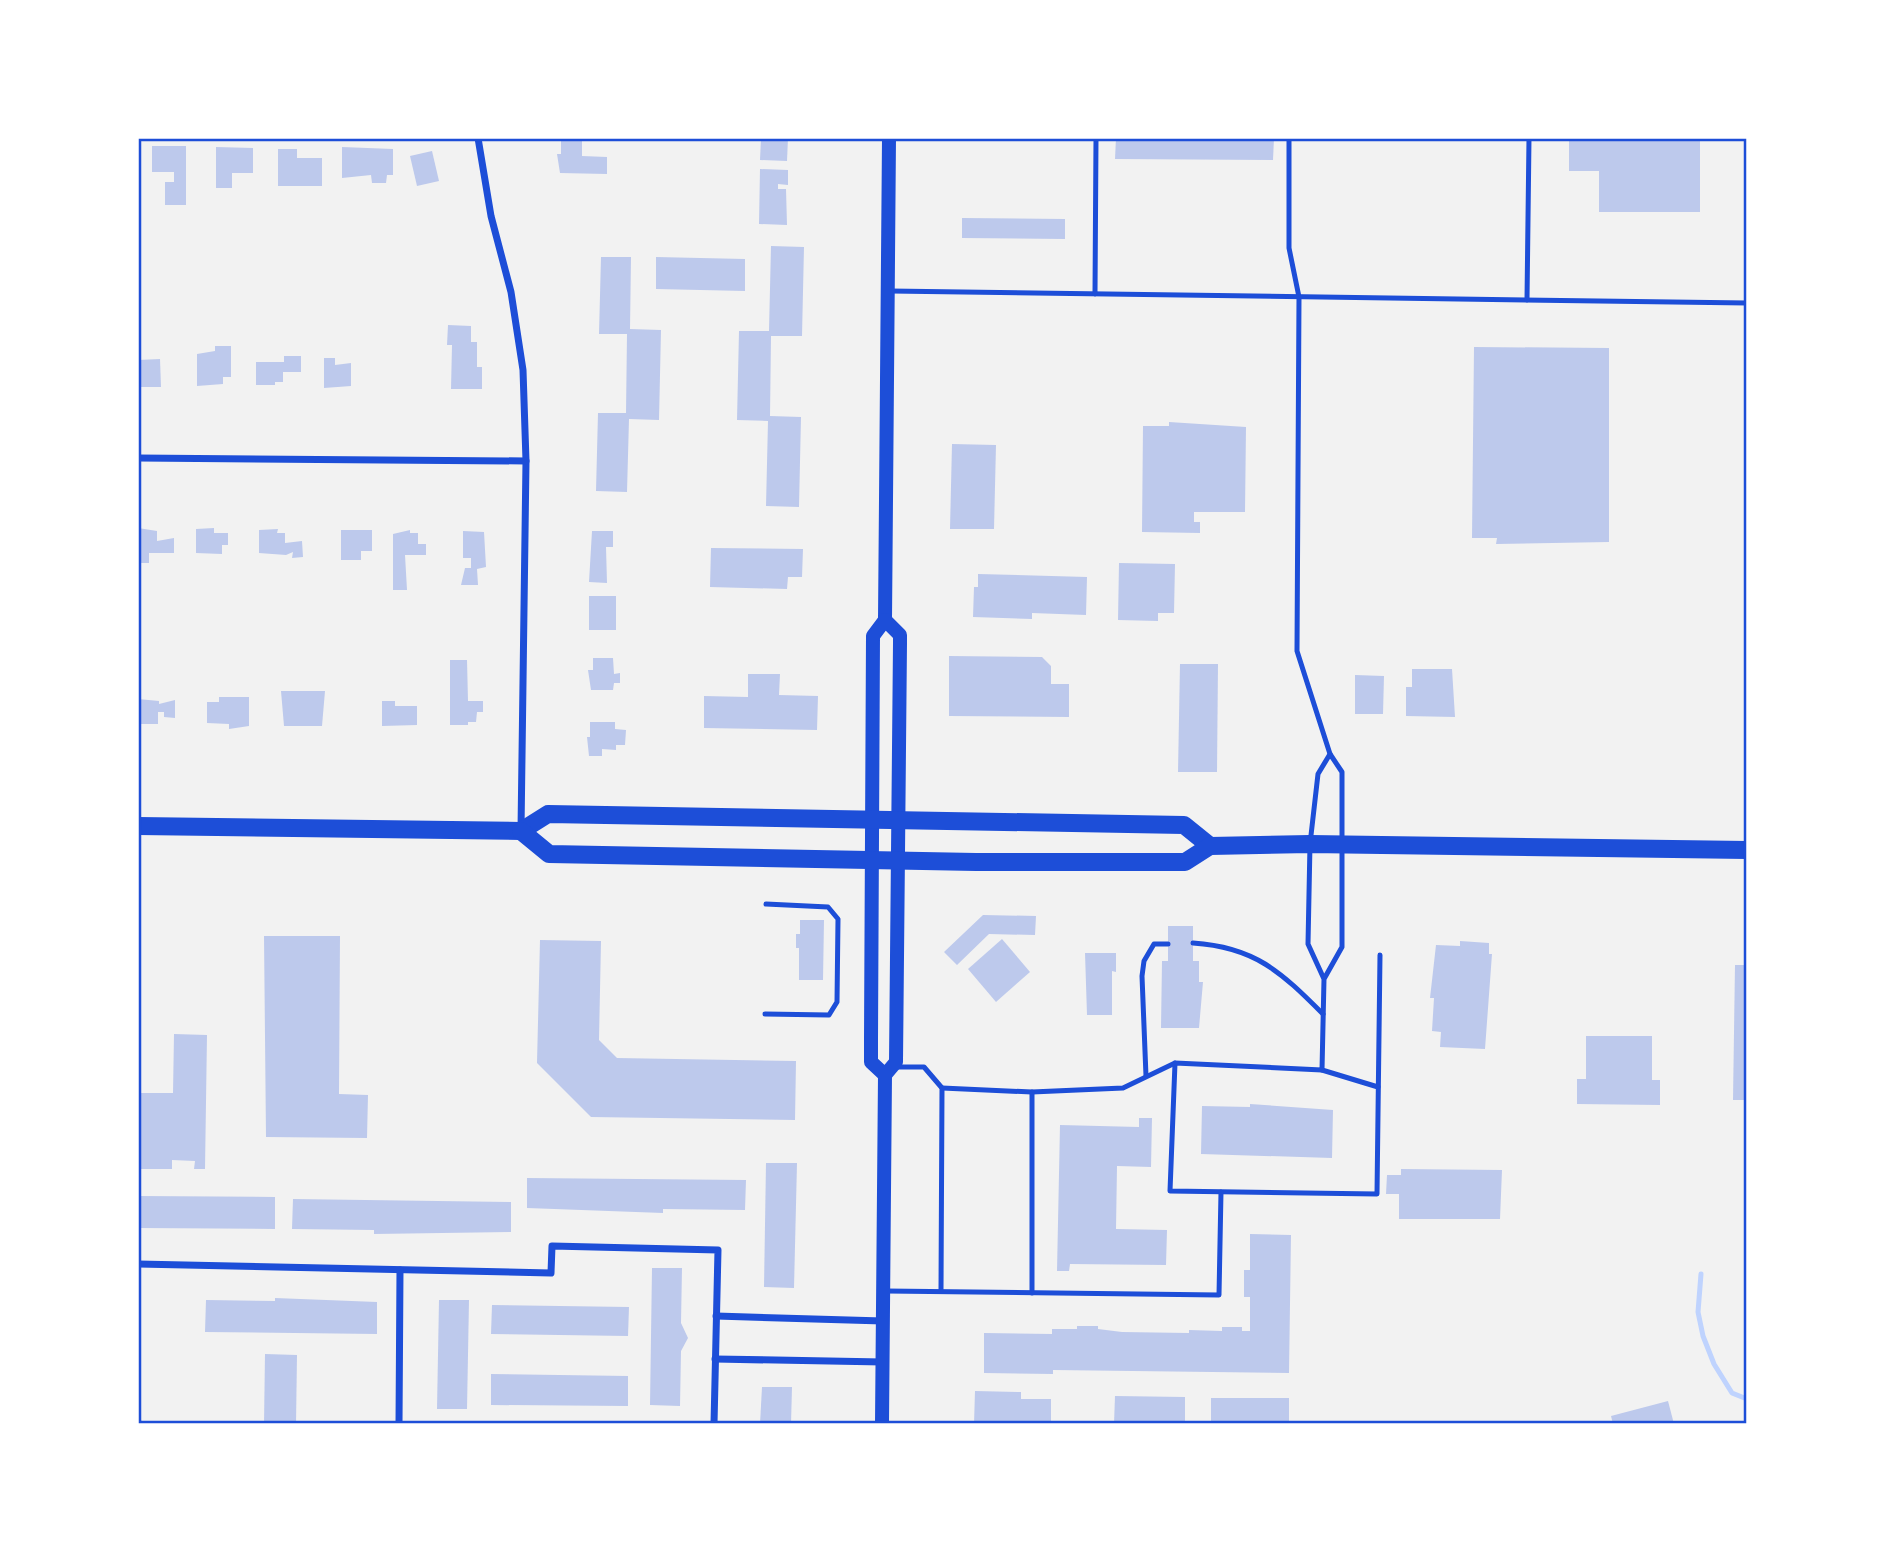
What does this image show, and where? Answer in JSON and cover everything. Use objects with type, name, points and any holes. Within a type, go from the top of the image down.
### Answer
[{"type":"main road","points":[[888,1071],[871,1062],[873,636],[885,620],[889,138]]},
{"type":"main road","points":[[882,1424],[888,1071],[896,1062],[900,635],[885,620]]},
{"type":"main road","points":[[138,826],[521,831],[548,814],[1184,825],[1210,846]]},
{"type":"main road","points":[[521,831],[549,853],[872,860],[1185,862],[1210,846],[1310,844],[1747,850]]},
{"type":"street","points":[[478,138],[491,216],[511,292],[523,369],[526,461],[521,831]]},
{"type":"street","points":[[138,458],[526,461]]},
{"type":"street","points":[[138,1264],[551,1273],[552,1246],[718,1250],[714,1424]]},
{"type":"street","points":[[399,1424],[400,1270]]},
{"type":"street","points":[[716,1316],[883,1321]]},
{"type":"street","points":[[715,1359],[883,1362]]},
{"type":"lane","points":[[1095,294],[1096,138]]},
{"type":"lane","points":[[1289,138],[1289,248],[1299,297],[1297,651],[1330,754],[1342,772],[1342,947],[1324,979]]},
{"type":"lane","points":[[1527,300],[1529,138]]},
{"type":"lane","points":[[887,291],[1747,303]]},
{"type":"lane","points":[[1322,1070],[1324,979],[1308,944],[1310,844],[1318,774],[1330,754]]},
{"type":"lane","points":[[765,1014],[829,1015],[837,1002],[838,919],[828,906],[766,904]]},
{"type":"lane","points":[[1193,943],[1222,945],[1260,958],[1291,981],[1323,1014]]},
{"type":"lane","points":[[1146,1076],[1144,961],[1154,944],[1168,944]]},
{"type":"lane","points":[[1175,1063],[1170,1191],[1377,1194],[1380,955]]},
{"type":"lane","points":[[942,1088],[1032,1092],[1123,1088],[1175,1063],[1322,1070],[1378,1087]]},
{"type":"lane","points":[[888,1071],[923,1067],[942,1088],[941,1291]]},
{"type":"lane","points":[[1032,1092],[1032,1293]]},
{"type":"lane","points":[[883,1290],[1219,1295],[1220,1192]]},
{"type":"building","points":[[761,138],[788,138],[787,161],[760,160]]},
{"type":"building","points":[[1116,138],[1274,138],[1273,160],[1115,159]]},
{"type":"building","points":[[1569,138],[1700,138],[1700,212],[1599,212],[1599,171],[1569,171]]},
{"type":"building","points":[[561,139],[582,139],[582,156],[607,157],[607,174],[560,173],[557,154],[561,154]]},
{"type":"building","points":[[152,146],[186,146],[186,205],[165,205],[165,182],[174,182],[174,172],[152,172]]},
{"type":"building","points":[[216,147],[253,148],[253,173],[232,173],[232,188],[216,188]]},
{"type":"building","points":[[342,147],[393,149],[393,175],[387,175],[386,183],[372,183],[371,175],[342,178]]},
{"type":"building","points":[[278,149],[297,149],[297,158],[322,158],[322,186],[278,186]]},
{"type":"building","points":[[432,151],[439,181],[417,186],[410,156]]},
{"type":"building","points":[[760,169],[788,170],[788,185],[778,184],[778,189],[786,189],[787,225],[759,224]]},
{"type":"building","points":[[962,218],[1065,219],[1065,239],[962,238]]},
{"type":"building","points":[[771,246],[804,247],[802,336],[771,336],[770,416],[801,417],[799,507],[766,506],[768,421],[737,420],[739,331],[769,331]]},
{"type":"building","points":[[601,257],[631,257],[630,329],[661,330],[659,420],[629,419],[627,492],[596,491],[598,413],[626,413],[627,334],[599,334]]},
{"type":"building","points":[[656,257],[745,259],[745,291],[656,289]]},
{"type":"building","points":[[448,325],[471,326],[471,342],[477,342],[477,367],[482,367],[482,389],[451,389],[452,345],[447,345]]},
{"type":"building","points":[[215,346],[231,346],[231,377],[223,377],[223,384],[197,386],[197,354],[215,351]]},
{"type":"building","points":[[1474,347],[1609,348],[1609,542],[1496,544],[1497,538],[1472,538]]},
{"type":"building","points":[[284,356],[301,356],[301,372],[283,372],[283,382],[275,382],[275,385],[256,385],[256,362],[284,362]]},
{"type":"building","points":[[324,358],[335,358],[335,365],[351,363],[351,386],[324,388]]},
{"type":"building","points":[[160,359],[161,387],[138,387],[138,360]]},
{"type":"building","points":[[1169,422],[1246,427],[1245,512],[1194,512],[1194,522],[1200,522],[1200,533],[1142,532],[1143,426],[1169,426]]},
{"type":"building","points":[[952,444],[996,445],[994,529],[950,529]]},
{"type":"building","points":[[138,528],[157,531],[157,541],[174,538],[174,553],[149,553],[149,563],[138,563]]},
{"type":"building","points":[[214,528],[214,533],[228,533],[228,545],[222,545],[222,554],[196,553],[196,529]]},
{"type":"building","points":[[278,529],[277,533],[285,533],[285,543],[302,541],[303,557],[292,558],[293,552],[286,555],[259,553],[259,530]]},
{"type":"building","points":[[341,530],[372,530],[372,551],[361,551],[361,560],[341,560]]},
{"type":"building","points":[[410,530],[410,533],[418,533],[418,544],[426,544],[426,555],[405,555],[407,590],[393,590],[393,534]]},
{"type":"building","points":[[463,531],[484,532],[486,567],[477,569],[478,585],[461,585],[465,568],[471,568],[471,558],[463,558]]},
{"type":"building","points":[[592,531],[613,531],[613,547],[606,547],[607,583],[589,582]]},
{"type":"building","points":[[711,548],[803,549],[802,577],[788,577],[787,589],[710,587]]},
{"type":"building","points":[[1119,563],[1175,564],[1174,613],[1158,613],[1158,621],[1118,620]]},
{"type":"building","points":[[978,574],[1087,577],[1086,615],[1032,613],[1032,619],[973,617],[974,587],[978,587]]},
{"type":"building","points":[[589,596],[616,596],[616,630],[589,630]]},
{"type":"building","points":[[949,656],[1042,657],[1051,666],[1051,684],[1069,684],[1069,717],[949,716]]},
{"type":"building","points":[[593,658],[613,658],[614,674],[620,673],[620,683],[614,683],[613,690],[591,690],[588,670],[593,670]]},
{"type":"building","points":[[450,660],[467,660],[468,701],[483,701],[483,712],[477,712],[476,722],[468,722],[468,725],[450,725]]},
{"type":"building","points":[[1180,664],[1218,664],[1217,772],[1178,772]]},
{"type":"building","points":[[1412,669],[1452,669],[1455,717],[1406,716],[1406,687],[1412,687]]},
{"type":"building","points":[[748,674],[780,674],[779,695],[818,696],[817,730],[704,728],[704,696],[748,697]]},
{"type":"building","points":[[1355,675],[1384,676],[1383,714],[1355,714]]},
{"type":"building","points":[[281,691],[325,691],[322,726],[284,726]]},
{"type":"building","points":[[219,697],[249,697],[249,726],[229,729],[229,724],[207,723],[207,702],[219,702]]},
{"type":"building","points":[[138,699],[159,701],[159,704],[175,700],[175,718],[164,717],[164,712],[158,712],[158,724],[138,724]]},
{"type":"building","points":[[382,701],[395,701],[395,706],[417,706],[417,725],[382,726]]},
{"type":"building","points":[[590,722],[615,722],[615,729],[626,730],[625,745],[616,745],[616,750],[602,749],[602,756],[589,756],[587,737],[590,737]]},
{"type":"building","points":[[983,915],[1036,916],[1035,935],[989,934],[957,965],[944,952]]},
{"type":"building","points":[[800,920],[824,920],[823,980],[799,980],[796,934],[800,934]]},
{"type":"building","points":[[1168,926],[1193,926],[1193,961],[1199,961],[1199,982],[1203,982],[1199,1028],[1161,1028],[1162,961],[1168,961]]},
{"type":"building","points":[[264,936],[340,936],[339,1094],[368,1095],[367,1138],[266,1137]]},
{"type":"building","points":[[1002,939],[1030,972],[996,1002],[968,969]]},
{"type":"building","points":[[540,940],[601,941],[599,1040],[617,1058],[796,1061],[795,1120],[591,1117],[537,1063]]},
{"type":"building","points":[[1460,941],[1489,943],[1489,954],[1492,954],[1485,1049],[1440,1047],[1441,1032],[1432,1031],[1434,998],[1430,998],[1436,945],[1460,946]]},
{"type":"building","points":[[1085,953],[1116,953],[1116,972],[1112,971],[1112,1015],[1087,1015]]},
{"type":"building","points":[[1735,965],[1747,965],[1747,1100],[1733,1100]]},
{"type":"building","points":[[174,1034],[207,1035],[205,1169],[194,1169],[195,1161],[172,1160],[172,1169],[138,1169],[138,1093],[173,1093]]},
{"type":"building","points":[[1586,1036],[1652,1036],[1652,1080],[1660,1080],[1660,1105],[1577,1104],[1577,1079],[1586,1079]]},
{"type":"building","points":[[1250,1104],[1333,1110],[1332,1158],[1201,1154],[1202,1106],[1250,1107]]},
{"type":"building","points":[[1139,1118],[1152,1118],[1151,1167],[1117,1166],[1116,1229],[1167,1230],[1166,1265],[1070,1264],[1069,1271],[1057,1271],[1060,1125],[1139,1127]]},
{"type":"building","points":[[766,1163],[797,1163],[794,1288],[764,1287]]},
{"type":"building","points":[[1401,1169],[1502,1170],[1500,1219],[1399,1219],[1399,1194],[1386,1194],[1387,1175],[1401,1175]]},
{"type":"building","points":[[527,1178],[746,1180],[745,1210],[663,1209],[663,1213],[527,1208]]},
{"type":"building","points":[[138,1196],[275,1197],[275,1229],[138,1228]]},
{"type":"building","points":[[293,1199],[511,1202],[511,1232],[374,1234],[374,1230],[292,1229]]},
{"type":"building","points":[[1250,1234],[1291,1235],[1289,1373],[1053,1370],[1053,1374],[984,1373],[984,1333],[1052,1334],[1052,1329],[1077,1329],[1077,1326],[1098,1326],[1098,1329],[1122,1332],[1189,1333],[1189,1330],[1222,1331],[1222,1327],[1242,1327],[1242,1331],[1250,1331],[1250,1297],[1244,1297],[1244,1270],[1250,1270]]},
{"type":"building","points":[[652,1268],[682,1268],[681,1323],[688,1338],[681,1351],[680,1406],[650,1405]]},
{"type":"building","points":[[275,1298],[377,1302],[377,1334],[205,1332],[206,1300],[275,1301]]},
{"type":"building","points":[[439,1300],[469,1300],[467,1409],[437,1409]]},
{"type":"building","points":[[492,1305],[629,1307],[628,1336],[491,1334]]},
{"type":"building","points":[[265,1354],[297,1355],[296,1424],[264,1424]]},
{"type":"building","points":[[491,1374],[628,1376],[628,1406],[491,1405]]},
{"type":"building","points":[[762,1387],[792,1387],[791,1424],[760,1424]]},
{"type":"building","points":[[975,1391],[1021,1392],[1021,1399],[1051,1399],[1051,1424],[974,1424]]},
{"type":"building","points":[[1115,1396],[1185,1397],[1185,1424],[1114,1424]]},
{"type":"building","points":[[1211,1398],[1289,1398],[1289,1424],[1211,1424]]},
{"type":"building","points":[[1668,1401],[1674,1424],[1613,1424],[1611,1416]]},
{"type":"waterway","points":[[1701,1274],[1698,1312],[1703,1336],[1714,1364],[1732,1393],[1747,1399]]},
{"type":"waterway","points":[[138,1420],[141,1424]]}]
